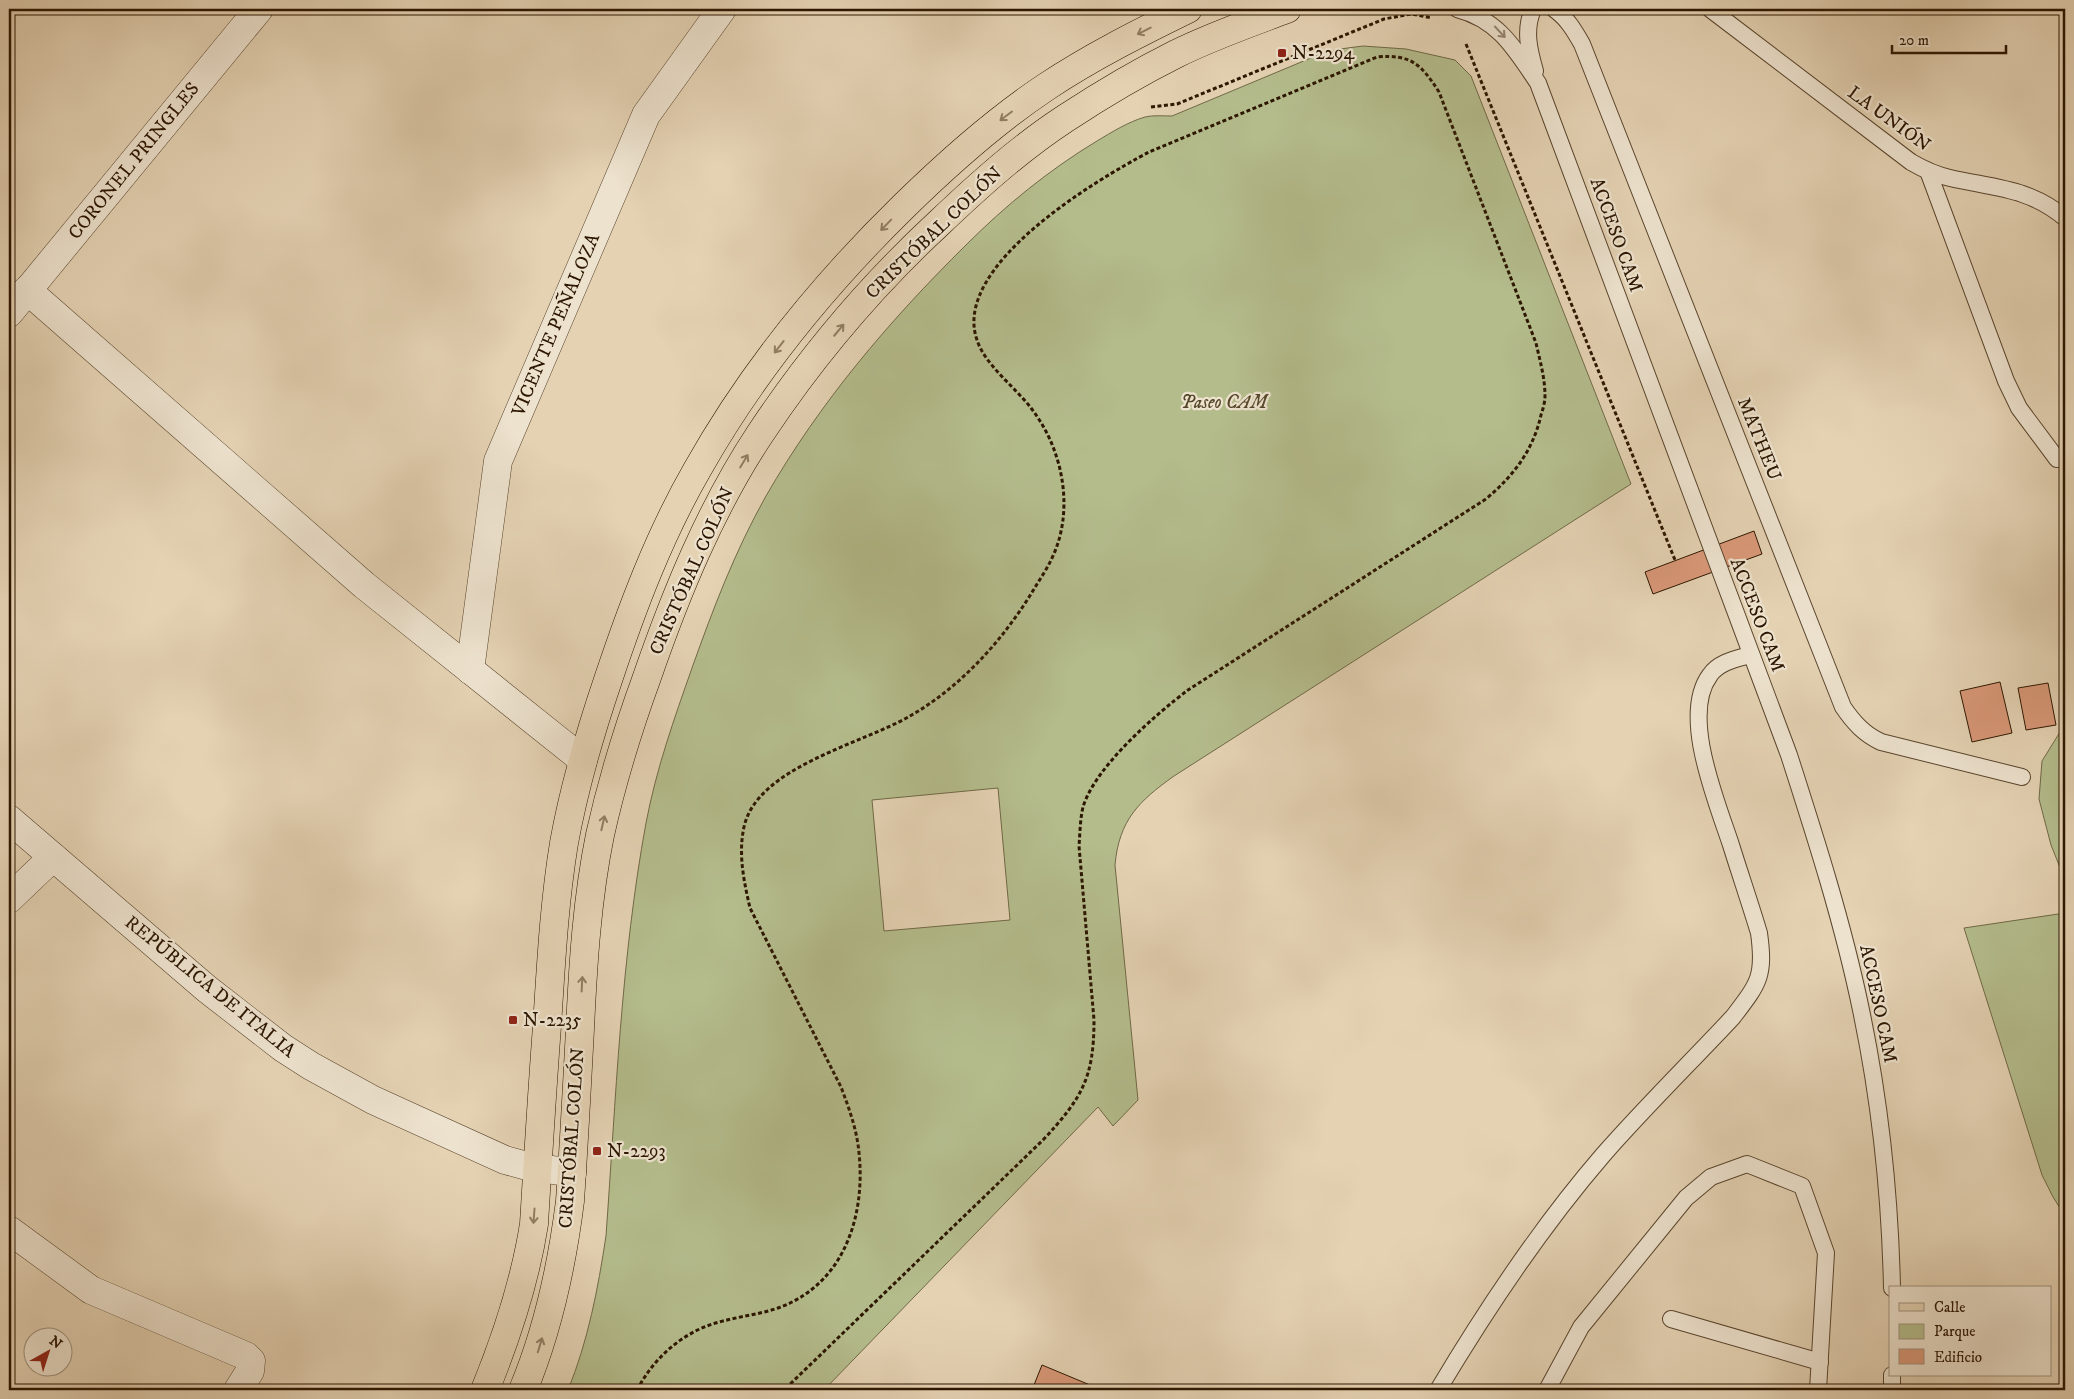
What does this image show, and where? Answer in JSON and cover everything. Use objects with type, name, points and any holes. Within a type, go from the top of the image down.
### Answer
[{"type":"main road","name":"CRISTÓBAL COLÓN","points":[[485,1390],[510,1323],[525,1273],[534,1224],[556,898],[564,841],[583,760],[597,712],[638,596],[691,481],[726,422],[762,369],[802,318],[847,265],[943,168],[1044,88],[1096,56],[1188,9]]},
{"type":"main road","name":"CRISTÓBAL COLÓN","points":[[523,1390],[536,1357],[557,1281],[567,1227],[572,1173],[583,968],[590,895],[600,836],[614,775],[659,642],[684,579],[712,519],[760,434],[835,334],[877,285],[938,224],[1013,157],[1064,119],[1120,85],[1177,54],[1287,9]]},
{"type":"street","name":"CORONEL PRINGLES","points":[[9,313],[260,9]]},
{"type":"street","name":"VICENTE PEÑALOZA","points":[[470,670],[498,461],[646,115],[722,9]]},
{"type":"street","points":[[27,290],[364,585],[583,760]]},
{"type":"street","name":"REPÚBLICA DE ITALIA","points":[[9,819],[207,989],[283,1048],[373,1100],[505,1160],[538,1168],[572,1173]]},
{"type":"street","points":[[9,899],[52,856]]},
{"type":"street","points":[[9,1230],[91,1290],[246,1356],[252,1364],[238,1390]]},
{"type":"lane","name":"ACCESO CAM","points":[[1457,9],[1471,12],[1493,25],[1510,42],[1538,83],[1750,655],[1789,755],[1818,843],[1842,930],[1861,1010],[1876,1092],[1886,1172],[1892,1286]]},
{"type":"lane","points":[[1533,9],[1529,17],[1527,35],[1530,55],[1538,83]]},
{"type":"lane","name":"MATHEU","points":[[1554,9],[1569,22],[1582,44],[1843,708],[1860,728],[1869,736],[1881,742],[2022,777]]},
{"type":"lane","name":"LA UNIÓN","points":[[1710,9],[1894,151],[1928,171],[1948,178],[2009,189],[2032,196],[2056,209],[2065,218]]},
{"type":"lane","points":[[1928,171],[2006,381],[2019,408],[2057,459]]},
{"type":"lane","points":[[1438,1390],[1471,1335],[1517,1266],[1560,1208],[1620,1136],[1733,1017],[1750,996],[1760,976],[1762,955],[1759,932],[1703,756],[1699,726],[1700,702],[1704,686],[1710,675],[1719,666],[1750,655]]},
{"type":"lane","points":[[1547,1390],[1581,1327],[1686,1198],[1711,1177],[1748,1164],[1802,1186],[1826,1253],[1818,1390]]},
{"type":"lane","points":[[1671,1319],[1820,1362]]},
{"type":"lane","points":[[1892,1376],[1892,1390]]},
{"type":"path","points":[[1145,107],[1177,104],[1384,19],[1411,14],[1435,20]]},
{"type":"path","points":[[1465,42],[1675,560]]},
{"type":"path","points":[[637,1390],[657,1359],[676,1343],[696,1331],[720,1322],[766,1312],[791,1302],[815,1288],[833,1268],[847,1245],[856,1218],[861,1176],[859,1151],[851,1114],[841,1087],[750,908],[744,879],[742,849],[744,825],[756,802],[773,784],[795,769],[910,717],[946,693],[978,662],[1008,627],[1033,592],[1053,557],[1061,530],[1064,503],[1062,475],[1053,445],[1042,424],[1031,408],[984,354],[977,340],[974,323],[975,305],[981,290],[992,272],[1016,246],[1052,214],[1118,168],[1149,152],[1377,57],[1398,56],[1411,60],[1430,79],[1438,92],[1536,344],[1543,371],[1545,398],[1539,424],[1527,455],[1507,480],[1486,499],[1188,690],[1143,728],[1106,769],[1086,800],[1080,826],[1079,846],[1094,1020],[1094,1043],[1084,1088],[1072,1106],[1043,1140],[784,1390]]},
{"type":"green space","name":"Paseo CAM","points":[[1363,46],[1406,49],[1455,60],[1471,76],[1631,484],[1174,776],[1141,803],[1126,824],[1117,849],[1115,865],[1138,1100],[1113,1126],[1098,1107],[824,1390],[568,1390],[592,1314],[606,1236],[625,977],[638,874],[650,803],[672,725],[708,624],[734,559],[766,496],[809,428],[883,333],[966,245],[1028,189],[1079,152],[1132,122],[1148,116],[1172,116],[1318,55],[1340,49]],"holes":[[[998,788],[1010,920],[884,931],[872,800]]]},
{"type":"green space","points":[[2065,724],[2065,880],[2051,845],[2039,799],[2042,761]]},
{"type":"green space","points":[[2065,913],[2065,1216],[2042,1175],[1964,928]]},
{"type":"building","points":[[1754,531],[1762,554],[1653,594],[1645,572]]},
{"type":"building","points":[[2000,682],[2012,733],[1972,742],[1960,691]]},
{"type":"building","points":[[2048,683],[2056,725],[2026,730],[2018,688]]},
{"type":"building","points":[[1042,1365],[1102,1390],[1032,1390]]},
{"type":"place","name":"N-2294","points":[[1282,53]]},
{"type":"place","name":"N-2235","points":[[513,1020]]},
{"type":"place","name":"N-2293","points":[[597,1151]]}]
